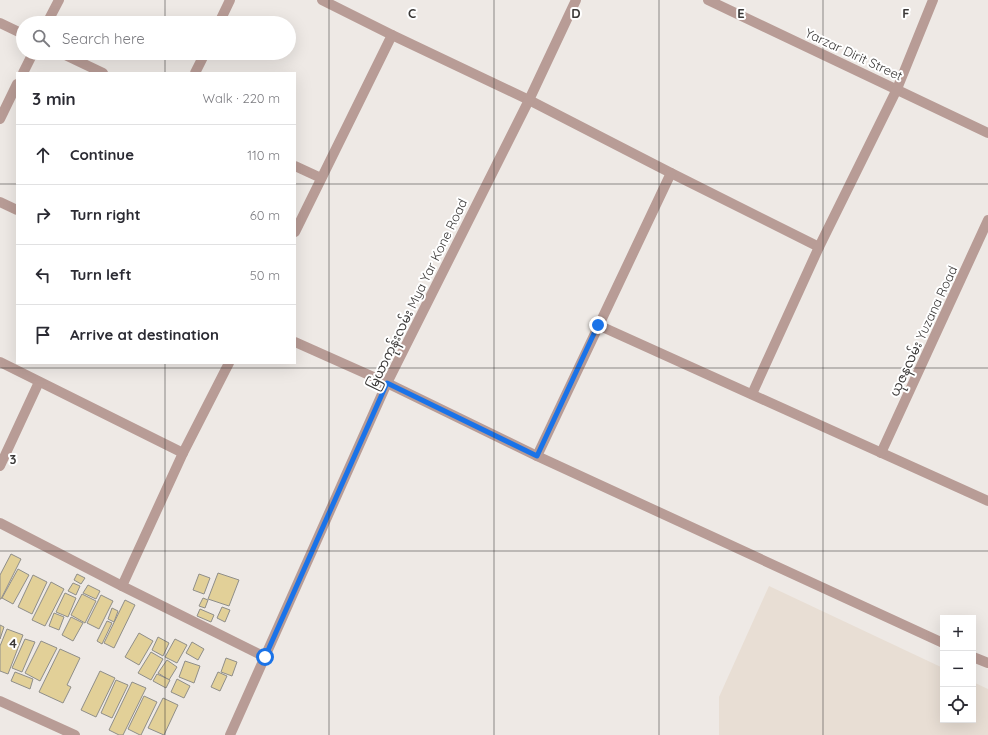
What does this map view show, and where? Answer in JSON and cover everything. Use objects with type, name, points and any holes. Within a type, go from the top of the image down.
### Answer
[{"type":"street","points":[[51,16],[59,0]]},
{"type":"street","points":[[222,16],[230,0]]},
{"type":"street","points":[[322,0],[529,100],[819,247]]},
{"type":"street","name":"မြယာကုန်းလမ်း Mya Yar Kone Road","points":[[230,735],[387,383],[529,100],[576,0]]},
{"type":"street","name":"Yarzar Dirit Street","points":[[708,0],[988,133]]},
{"type":"street","points":[[752,394],[819,247],[897,89],[933,0]]},
{"type":"street","points":[[0,23],[16,31]]},
{"type":"street","points":[[296,230],[392,35]]},
{"type":"street","points":[[23,72],[29,60]]},
{"type":"street","points":[[76,60],[101,72]]},
{"type":"street","points":[[196,72],[202,60]]},
{"type":"street","points":[[0,119],[16,86]]},
{"type":"street","points":[[296,166],[321,178]]},
{"type":"street","points":[[537,456],[671,173]]},
{"type":"street","points":[[0,202],[16,210]]},
{"type":"street","name":"ယုဇနလမ်း Yuzana Road","points":[[881,453],[988,220]]},
{"type":"street","points":[[598,325],[988,501]]},
{"type":"street","points":[[296,342],[387,383],[537,456],[940,642]]},
{"type":"street","points":[[0,362],[183,453]]},
{"type":"street","points":[[122,586],[183,453],[228,364]]},
{"type":"street","points":[[0,466],[39,382]]},
{"type":"street","points":[[0,523],[265,657]]},
{"type":"street","points":[[976,657],[988,663]]},
{"type":"street","points":[[0,701],[75,735]]},
{"type":"shaded area","points":[[769,586],[940,667],[940,723],[976,723],[976,683],[988,689],[988,735],[719,735],[719,697]]},
{"type":"building","points":[[11,554],[21,559],[0,599],[0,575]]},
{"type":"building","points":[[18,569],[29,575],[13,604],[2,598]]},
{"type":"building","points":[[218,573],[239,580],[229,606],[208,599]]},
{"type":"building","points":[[77,574],[85,578],[81,584],[74,580]]},
{"type":"building","points":[[199,574],[210,578],[204,594],[193,590]]},
{"type":"building","points":[[33,575],[47,582],[32,614],[18,607]]},
{"type":"building","points":[[51,582],[64,589],[45,626],[32,620]]},
{"type":"building","points":[[73,583],[80,586],[76,595],[68,591]]},
{"type":"building","points":[[88,585],[100,591],[96,599],[83,593]]},
{"type":"building","points":[[65,593],[76,598],[68,617],[56,612]]},
{"type":"building","points":[[82,594],[96,601],[85,623],[71,615]]},
{"type":"building","points":[[101,595],[113,601],[99,629],[87,623]]},
{"type":"building","points":[[203,598],[208,600],[205,608],[199,606]]},
{"type":"building","points":[[125,600],[135,605],[114,648],[104,643]]},
{"type":"building","points":[[222,607],[230,610],[225,622],[217,618]]},
{"type":"building","points":[[112,608],[118,611],[114,622],[108,619]]},
{"type":"building","points":[[200,609],[214,615],[211,622],[197,616]]},
{"type":"building","points":[[54,613],[64,617],[59,630],[49,626]]},
{"type":"building","points":[[71,617],[83,623],[73,641],[62,635]]},
{"type":"building","points":[[107,621],[112,623],[102,644],[97,641]]},
{"type":"building","points":[[0,625],[4,627],[0,639]]},
{"type":"building","points":[[7,629],[23,635],[8,674],[0,671],[0,646]]},
{"type":"building","points":[[139,633],[153,641],[139,665],[125,657]]},
{"type":"building","points":[[158,637],[169,643],[163,656],[152,650]]},
{"type":"building","points":[[25,639],[35,642],[22,672],[12,668]]},
{"type":"building","points":[[175,639],[187,645],[177,663],[165,657]]},
{"type":"building","points":[[41,641],[57,648],[40,681],[25,673]]},
{"type":"building","points":[[192,642],[204,649],[198,660],[186,653]]},
{"type":"building","points":[[60,649],[80,658],[67,685],[71,687],[63,703],[39,692]]},
{"type":"building","points":[[151,652],[163,659],[151,680],[138,673]]},
{"type":"building","points":[[226,658],[237,662],[232,676],[221,672]]},
{"type":"building","points":[[167,660],[177,667],[169,680],[158,673]]},
{"type":"building","points":[[185,661],[200,666],[194,683],[179,677]]},
{"type":"building","points":[[100,671],[115,678],[96,717],[81,710]]},
{"type":"building","points":[[15,672],[33,679],[30,689],[11,681]]},
{"type":"building","points":[[218,672],[227,676],[220,691],[211,687]]},
{"type":"building","points":[[157,674],[170,680],[166,688],[153,681]]},
{"type":"building","points":[[177,679],[190,686],[184,698],[171,692]]},
{"type":"building","points":[[116,680],[128,685],[112,718],[101,713]]},
{"type":"building","points":[[132,682],[146,688],[123,735],[119,735],[109,730]]},
{"type":"building","points":[[144,696],[157,702],[140,735],[128,729]]},
{"type":"building","points":[[163,698],[178,705],[164,735],[148,728]]},
{"type":"route","points":[[265,657],[387,383],[537,456],[598,325]]}]
